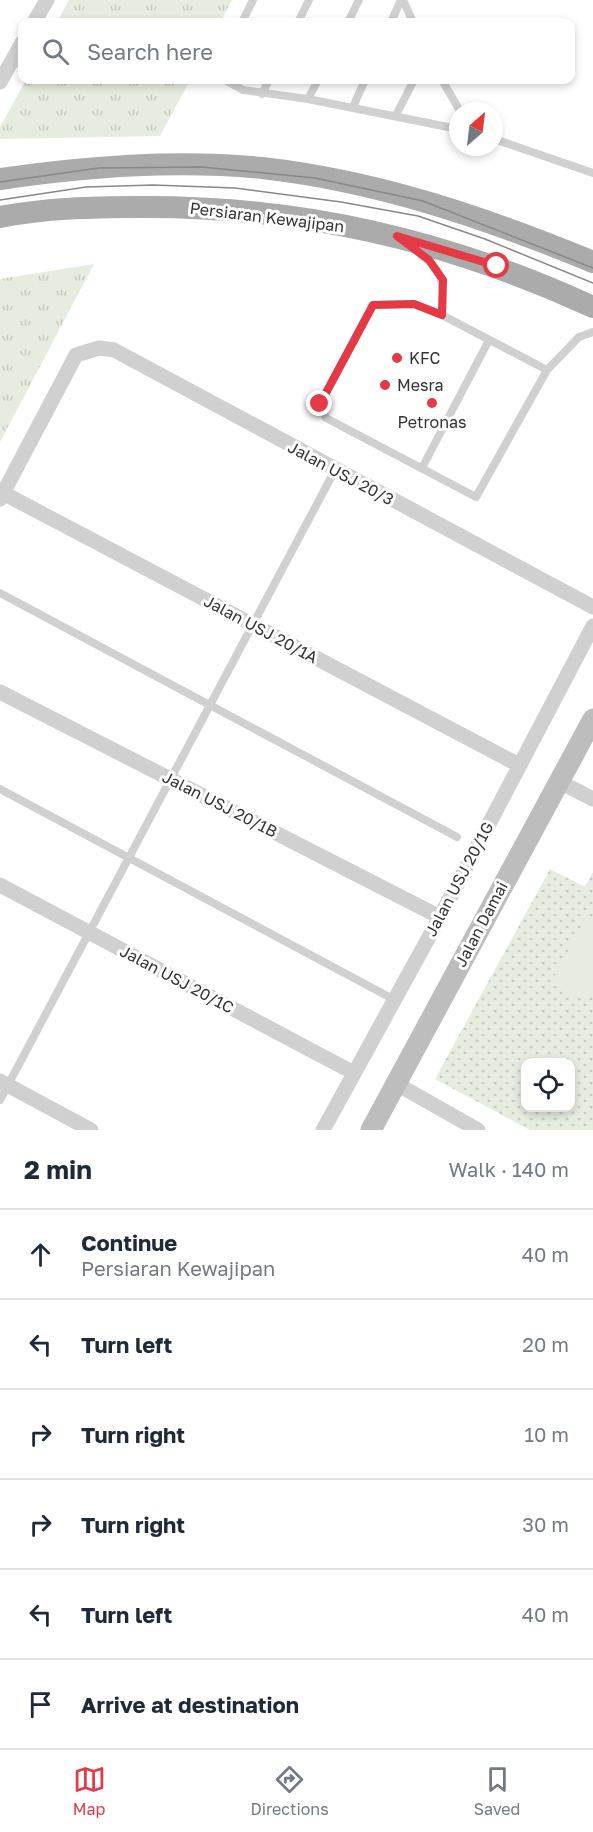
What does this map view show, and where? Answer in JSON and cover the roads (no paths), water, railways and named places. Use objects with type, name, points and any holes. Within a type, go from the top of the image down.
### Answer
[{"type":"main road","points":[[0,180],[80,170],[196,164],[261,168],[318,176],[465,212],[593,262]]},
{"type":"main road","name":"Persiaran Kewajipan","points":[[0,217],[102,207],[204,207],[318,219],[397,236],[497,266],[593,307]]},
{"type":"street","points":[[36,18],[47,0]]},
{"type":"street","points":[[0,82],[18,50]]},
{"type":"street","name":"Jalan USJ 20/3","points":[[2,496],[76,355],[86,350],[114,350],[593,608]]},
{"type":"street","name":"Jalan USJ 20/1A","points":[[2,496],[519,765]]},
{"type":"street","name":"Jalan USJ 20/1G","points":[[323,1130],[440,917],[593,626]]},
{"type":"street","name":"Jalan USJ 20/1B","points":[[0,692],[440,917]]},
{"type":"street","name":"Jalan Damai","points":[[371,1130],[593,718]]},
{"type":"street","points":[[558,781],[593,799]]},
{"type":"street","name":"Jalan USJ 20/1C","points":[[0,885],[354,1073]]},
{"type":"street","points":[[4,1083],[91,1130]]},
{"type":"street","points":[[395,1083],[478,1130]]},
{"type":"lane","points":[[244,18],[253,0]]},
{"type":"lane","points":[[300,18],[309,0]]},
{"type":"lane","points":[[350,18],[359,0]]},
{"type":"lane","points":[[393,18],[402,0]]},
{"type":"lane","points":[[402,0],[411,18]]},
{"type":"lane","points":[[232,84],[243,90],[262,94],[308,99],[449,127]]},
{"type":"lane","points":[[262,94],[267,84]]},
{"type":"lane","points":[[308,99],[316,84]]},
{"type":"lane","points":[[353,107],[363,84]]},
{"type":"lane","points":[[396,116],[412,84]]},
{"type":"lane","points":[[444,84],[455,102]]},
{"type":"lane","points":[[503,142],[593,173]]},
{"type":"lane","points":[[397,236],[429,260],[443,280],[442,315]]},
{"type":"lane","points":[[546,370],[442,315],[414,304],[373,305],[320,404],[326,418],[476,497],[546,370],[579,337],[593,332]]},
{"type":"lane","points":[[422,468],[489,340]]},
{"type":"lane","points":[[0,1100],[4,1083],[89,932],[335,470]]},
{"type":"lane","points":[[0,593],[457,837]]},
{"type":"lane","points":[[0,789],[393,999]]},
{"type":"tram line","points":[[0,182],[99,168],[201,167],[315,178],[423,201],[593,268]]},
{"type":"tram line","points":[[0,200],[86,187],[153,185],[235,188],[341,202],[418,216],[485,239],[593,283]]},
{"type":"place","name":"KFC","points":[[397,358]]},
{"type":"place","name":"Mesra","points":[[385,385]]},
{"type":"place","name":"Petronas","points":[[432,403]]}]
